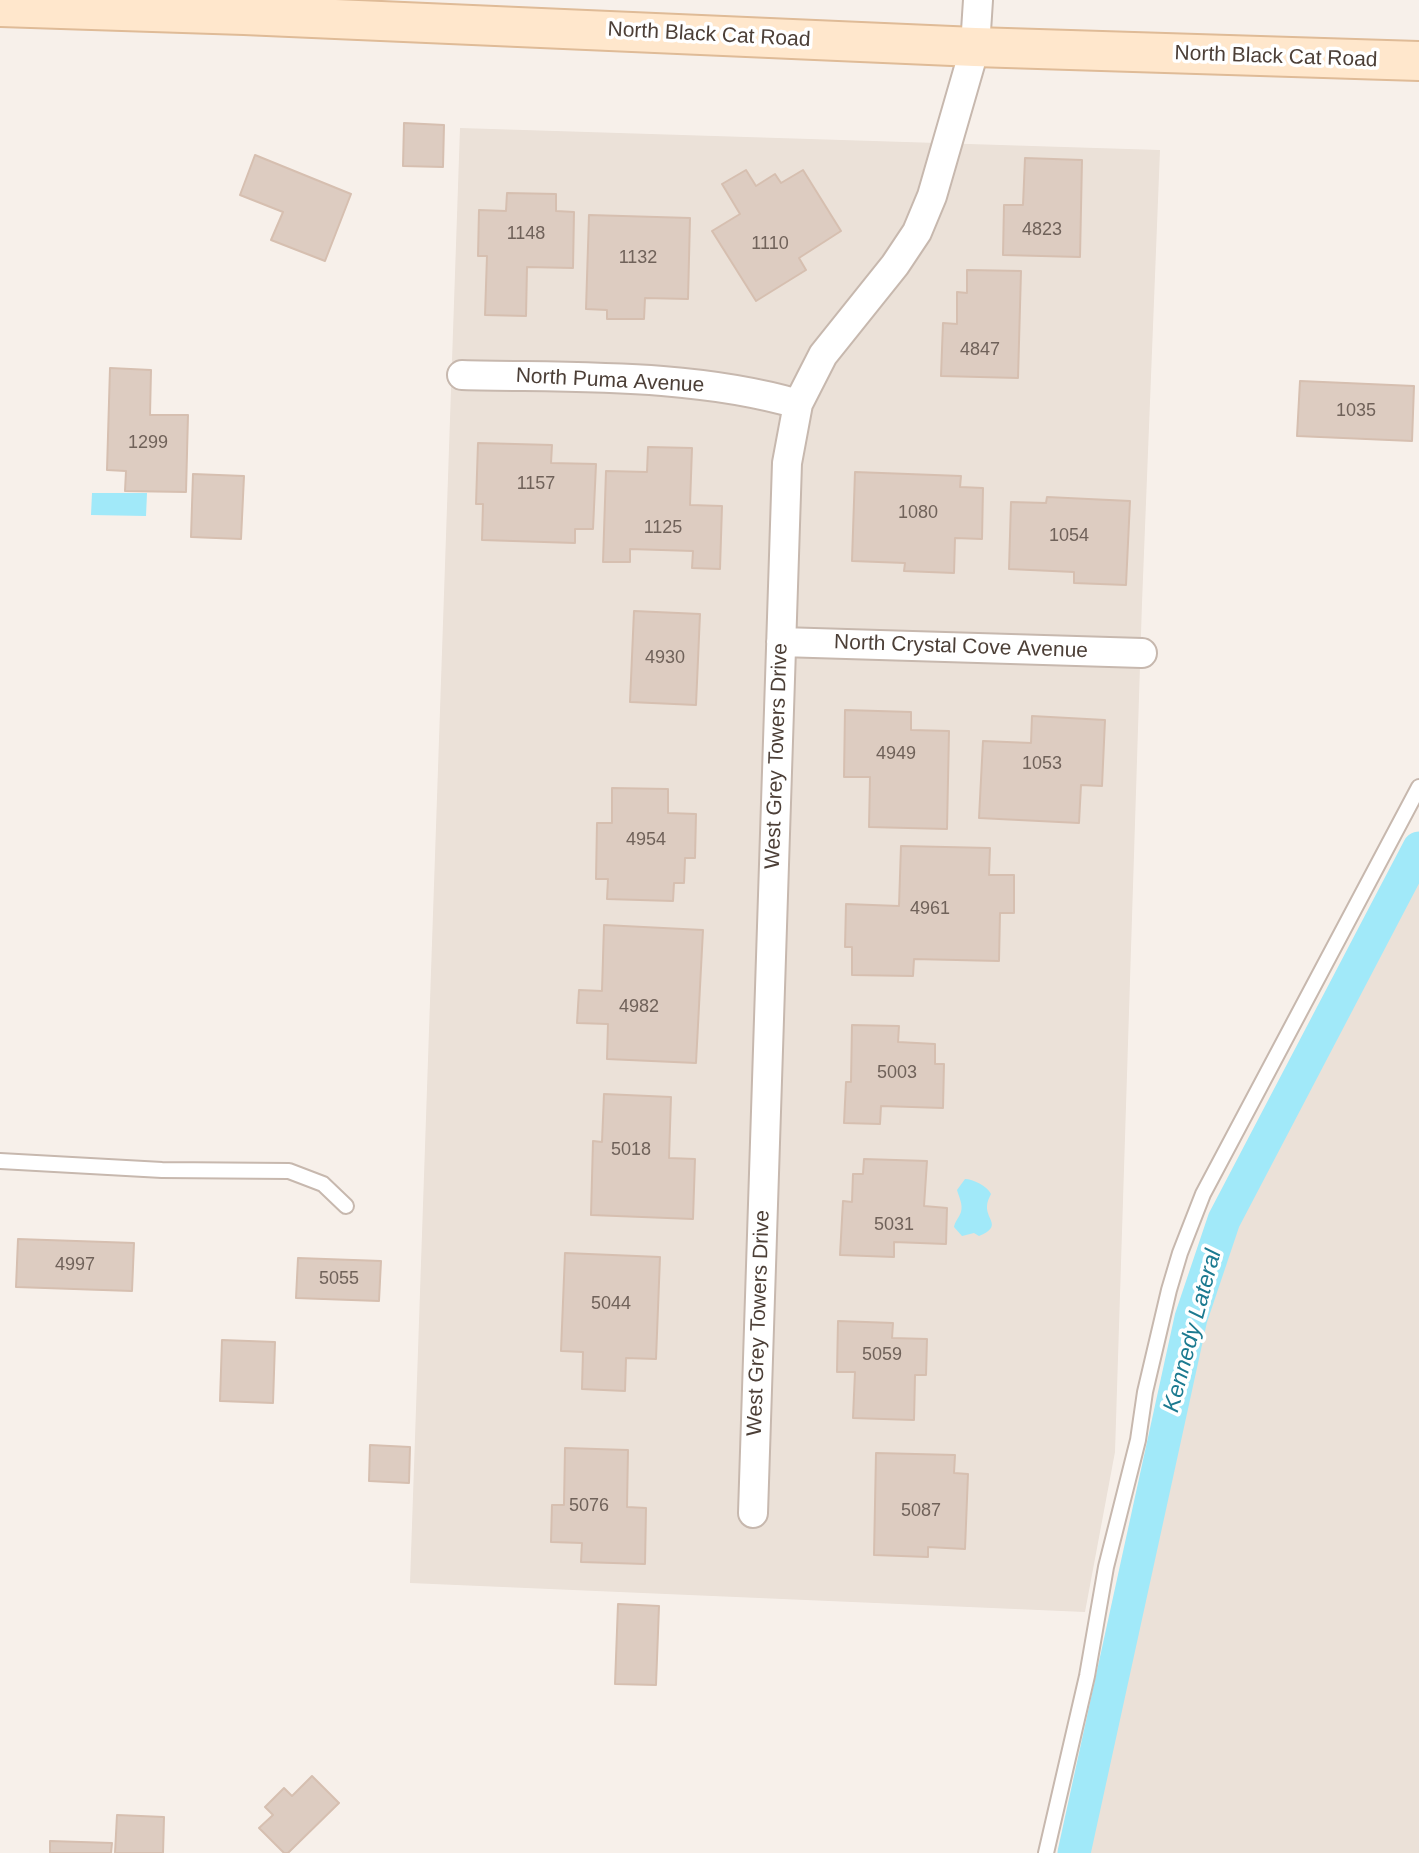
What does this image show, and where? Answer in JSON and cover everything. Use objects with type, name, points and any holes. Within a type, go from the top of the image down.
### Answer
[{"type":"main road","name":"North Black Cat Road","points":[[0,7],[295,8],[975,47],[1419,61]]},
{"type":"street","name":"West Grey Towers Drive","points":[[753,1513],[787,463],[798,404],[823,355],[895,265],[917,232],[932,196],[975,47],[978,0]]},
{"type":"street","name":"North Puma Avenue","points":[[462,375],[691,382],[761,394],[798,404]]},
{"type":"street","name":"North Crystal Cove Avenue","points":[[780,642],[1142,653]]},
{"type":"lane","points":[[1046,1853],[1087,1676],[1106,1567],[1138,1440],[1145,1392],[1180,1253],[1203,1194],[1419,787]]},
{"type":"lane","points":[[0,1161],[162,1170],[289,1171],[323,1184],[346,1206]]},
{"type":"shaded area","points":[[460,128],[1160,150],[1142,603],[1115,1452],[1085,1612],[410,1583]]},
{"type":"shaded area","points":[[1419,860],[1419,1853],[1074,1853],[1175,1332]]},
{"type":"water","points":[[92,493],[147,493],[146,516],[91,515]]},
{"type":"water","points":[[965,1179],[980,1184],[991,1194],[987,1211],[992,1226],[979,1236],[974,1233],[962,1236],[954,1227],[961,1209],[957,1190]]},
{"type":"building","points":[[404,123],[444,125],[443,167],[403,166]]},
{"type":"building","points":[[255,155],[351,194],[325,261],[271,240],[283,212],[240,195]]},
{"type":"building","points":[[1025,158],[1082,160],[1080,257],[1003,255],[1004,205],[1023,205]]},
{"type":"building","points":[[746,170],[756,186],[775,174],[781,183],[803,170],[841,231],[799,258],[806,270],[756,301],[712,231],[740,214],[722,184]]},
{"type":"building","points":[[507,193],[556,194],[556,211],[574,212],[573,268],[527,267],[526,316],[485,315],[487,256],[478,256],[479,210],[506,211]]},
{"type":"building","points":[[589,215],[690,218],[688,299],[645,298],[644,319],[607,319],[607,310],[586,309]]},
{"type":"building","points":[[967,270],[1021,271],[1018,378],[941,376],[943,323],[957,324],[957,292],[967,293]]},
{"type":"building","points":[[110,368],[151,370],[150,415],[188,415],[186,492],[125,491],[126,471],[107,470]]},
{"type":"building","points":[[1300,381],[1414,386],[1412,441],[1297,436]]},
{"type":"building","points":[[478,443],[552,445],[551,463],[596,464],[593,529],[575,529],[575,543],[482,540],[483,504],[476,504]]},
{"type":"building","points":[[648,447],[692,448],[690,505],[722,506],[720,569],[692,568],[693,551],[630,549],[630,562],[603,562],[606,471],[647,472]]},
{"type":"building","points":[[855,472],[961,476],[960,487],[983,488],[982,539],[955,538],[954,573],[904,571],[905,563],[852,561]]},
{"type":"building","points":[[193,474],[244,476],[241,539],[191,537]]},
{"type":"building","points":[[1047,497],[1130,501],[1126,585],[1074,583],[1074,572],[1009,569],[1011,502],[1046,503]]},
{"type":"building","points":[[634,611],[700,614],[696,705],[630,702]]},
{"type":"building","points":[[845,710],[911,712],[911,730],[949,731],[947,829],[869,827],[870,777],[844,777]]},
{"type":"building","points":[[1032,716],[1105,720],[1102,786],[1081,785],[1079,823],[979,818],[983,741],[1031,743]]},
{"type":"building","points":[[612,788],[668,789],[668,813],[696,814],[695,858],[685,858],[684,883],[674,883],[673,901],[607,899],[608,879],[596,879],[597,823],[612,823]]},
{"type":"building","points":[[901,846],[990,848],[989,875],[1014,875],[1014,913],[1000,913],[999,961],[914,959],[913,976],[852,975],[852,947],[845,947],[846,904],[899,906]]},
{"type":"building","points":[[604,925],[703,930],[696,1063],[607,1059],[608,1024],[577,1023],[579,990],[602,991]]},
{"type":"building","points":[[852,1025],[899,1026],[898,1042],[935,1044],[935,1064],[944,1064],[943,1108],[881,1106],[880,1124],[844,1123],[846,1082],[851,1082]]},
{"type":"building","points":[[604,1094],[671,1097],[669,1158],[695,1159],[693,1219],[591,1215],[593,1141],[602,1142]]},
{"type":"building","points":[[864,1159],[927,1161],[924,1206],[947,1208],[946,1244],[894,1242],[894,1257],[840,1255],[843,1201],[852,1202],[853,1174],[863,1174]]},
{"type":"building","points":[[18,1239],[134,1243],[132,1291],[16,1287]]},
{"type":"building","points":[[565,1253],[660,1257],[656,1359],[626,1358],[625,1391],[582,1389],[583,1352],[561,1351]]},
{"type":"building","points":[[298,1258],[381,1261],[379,1301],[296,1298]]},
{"type":"building","points":[[838,1321],[893,1323],[892,1338],[927,1339],[926,1375],[915,1375],[914,1420],[853,1418],[855,1372],[837,1372]]},
{"type":"building","points":[[222,1340],[275,1342],[273,1403],[220,1401]]},
{"type":"building","points":[[370,1445],[410,1447],[409,1483],[369,1481]]},
{"type":"building","points":[[565,1448],[628,1450],[627,1507],[646,1508],[645,1564],[581,1562],[582,1543],[551,1542],[552,1505],[564,1505]]},
{"type":"building","points":[[876,1453],[955,1455],[954,1473],[968,1474],[965,1549],[928,1547],[928,1557],[874,1555]]},
{"type":"building","points":[[618,1604],[659,1606],[656,1685],[615,1684]]},
{"type":"building","points":[[312,1776],[339,1803],[288,1853],[284,1853],[259,1828],[273,1815],[265,1807],[284,1788],[292,1796]]},
{"type":"building","points":[[117,1815],[164,1817],[163,1853],[115,1853]]},
{"type":"building","points":[[50,1841],[112,1843],[111,1853],[50,1853]]},
{"type":"waterway","name":"Kennedy Lateral","points":[[1074,1853],[1191,1318],[1224,1220],[1419,848]]}]
